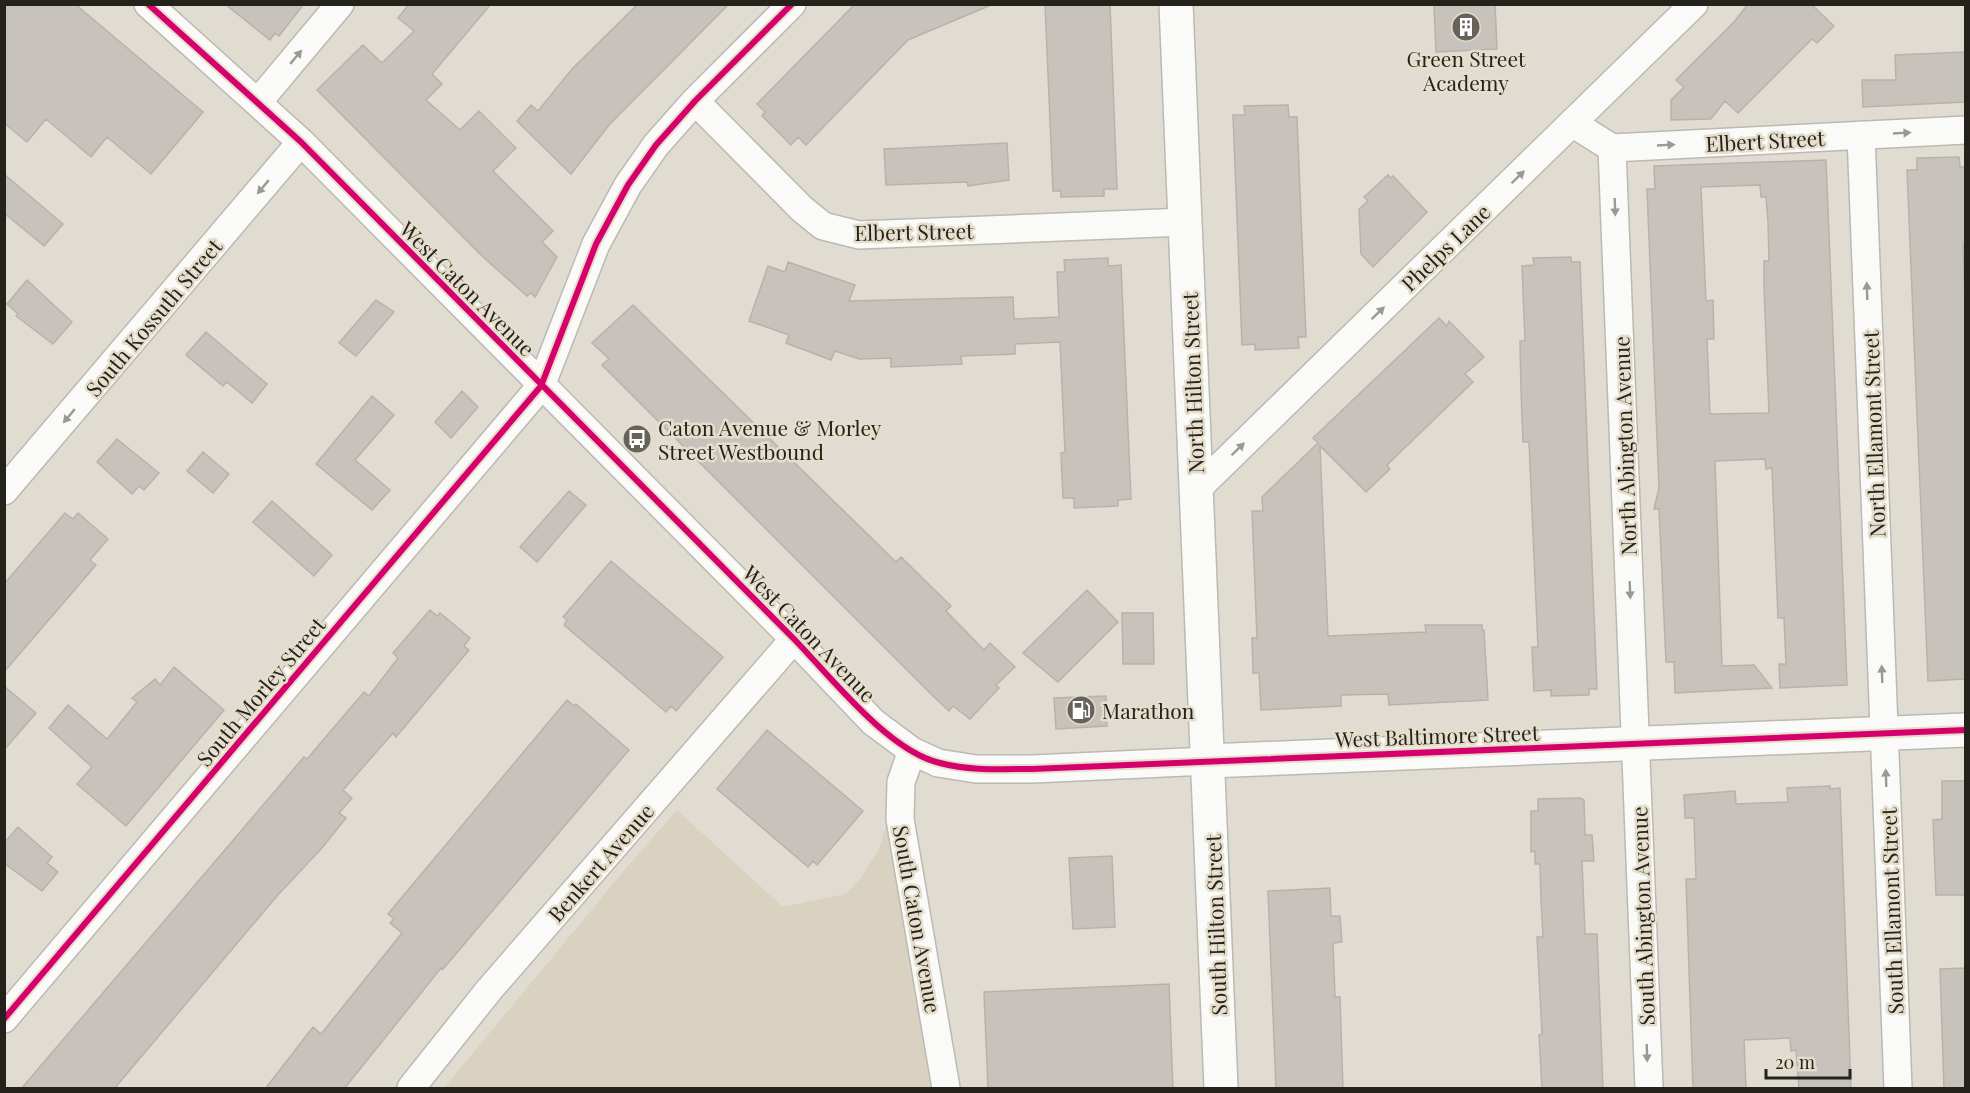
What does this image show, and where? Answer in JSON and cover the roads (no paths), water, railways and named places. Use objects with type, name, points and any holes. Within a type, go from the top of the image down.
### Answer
[{"type":"main road","name":"North Hilton Street","points":[[1176,4],[1208,761]]},
{"type":"main road","name":"West Baltimore Street","points":[[1208,761],[1965,730]]},
{"type":"main road","name":"South Hilton Street","points":[[1208,761],[1221,1089]]},
{"type":"street","name":"West Caton Avenue","points":[[148,4],[301,142],[794,639],[873,722],[912,752]]},
{"type":"street","points":[[258,102],[340,4]]},
{"type":"street","points":[[541,386],[576,291],[607,219],[656,144],[695,101],[792,4]]},
{"type":"street","name":"Phelps Lane","points":[[1196,490],[1694,4]]},
{"type":"street","name":"Elbert Street","points":[[695,101],[802,210],[823,226],[839,231],[859,235],[1185,222]]},
{"type":"street","points":[[1572,123],[1612,148]]},
{"type":"street","name":"Elbert Street","points":[[1612,148],[1965,130]]},
{"type":"street","name":"North Ellamont Street","points":[[1861,135],[1884,733]]},
{"type":"street","name":"South Kossuth Street","points":[[4,491],[301,142]]},
{"type":"street","name":"North Abington Avenue","points":[[1612,148],[1636,743]]},
{"type":"street","name":"South Morley Street","points":[[4,1018],[541,386]]},
{"type":"street","name":"Benkert Avenue","points":[[411,1089],[489,990],[794,639]]},
{"type":"street","name":"South Ellamont Street","points":[[1884,733],[1898,1089]]},
{"type":"street","name":"South Abington Avenue","points":[[1636,743],[1649,1089]]},
{"type":"street","name":"West Baltimore Street","points":[[912,752],[938,763],[976,769],[1208,761]]},
{"type":"street","name":"South Caton Avenue","points":[[912,752],[901,782],[900,819],[946,1089]]},
{"type":"place","name":"Green Street Academy","points":[[1466,27]]},
{"type":"place","name":"Caton Avenue & Morley Street Westbound","points":[[637,439]]},
{"type":"place","name":"Marathon","points":[[1081,710]]}]
